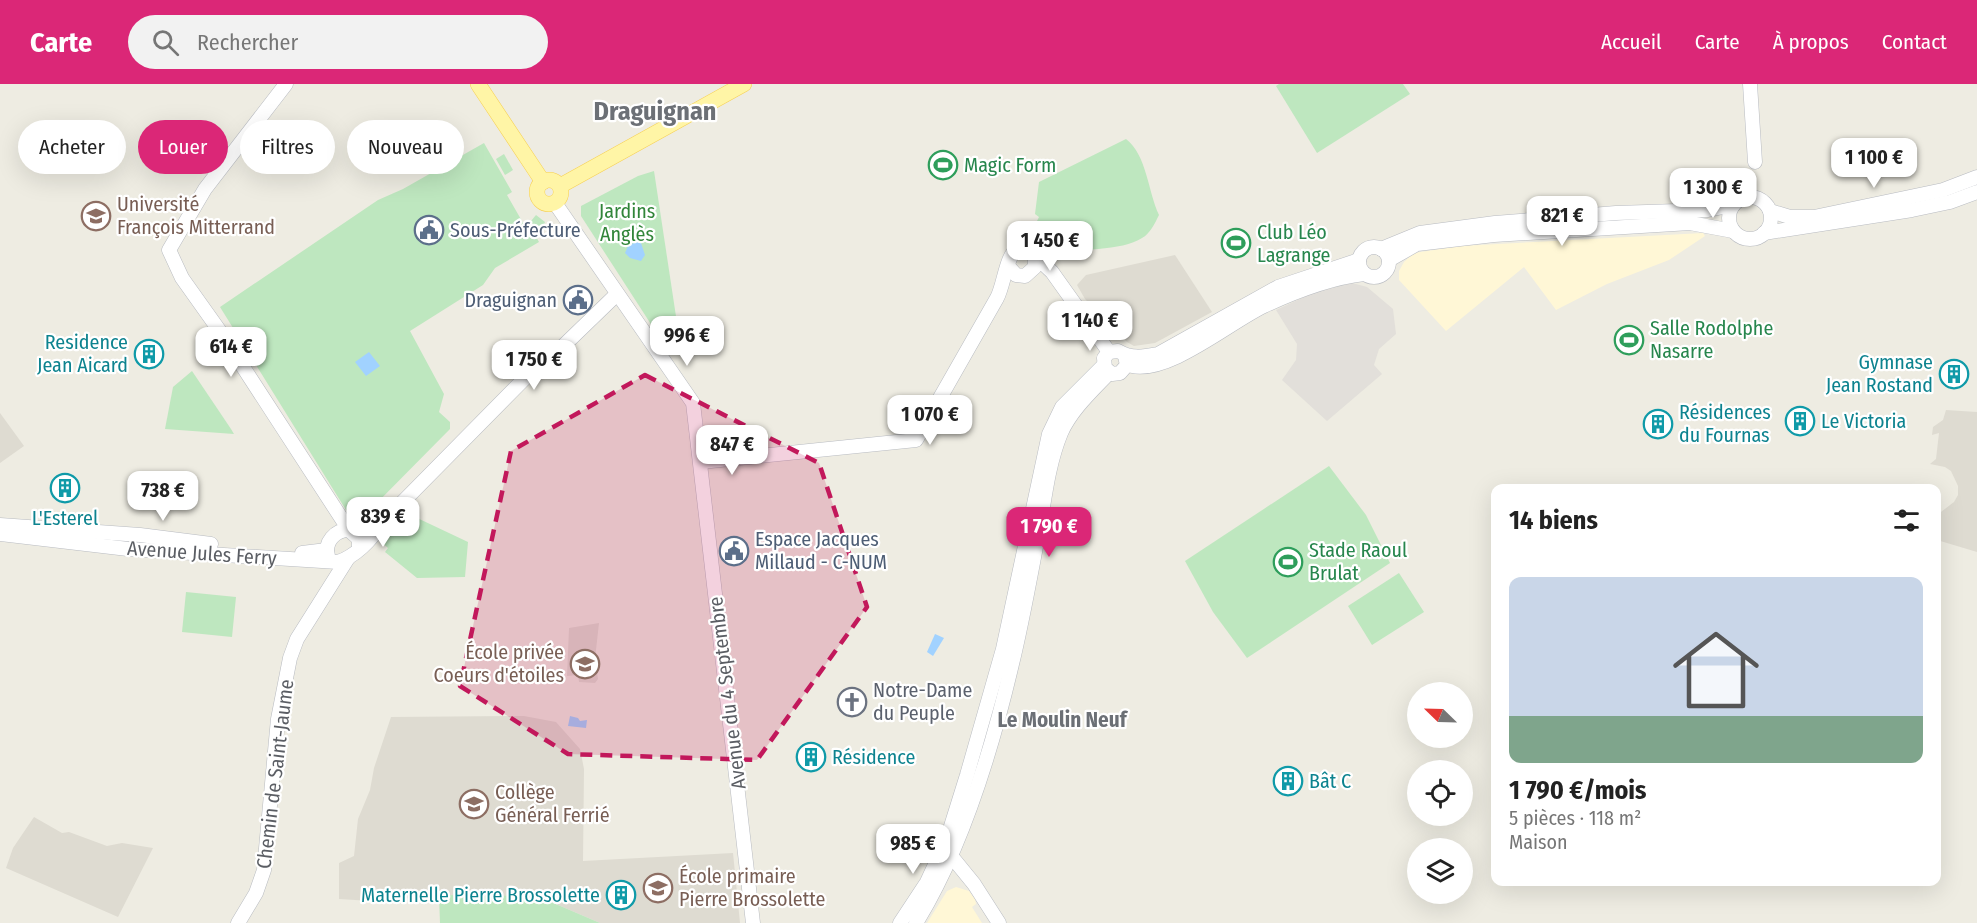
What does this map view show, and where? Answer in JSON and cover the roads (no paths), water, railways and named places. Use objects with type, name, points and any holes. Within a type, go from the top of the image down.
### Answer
[{"type":"main road","points":[[286,84],[205,189],[169,250],[182,278],[219,330],[354,537]]},
{"type":"main road","points":[[478,84],[543,182]]},
{"type":"main road","points":[[560,186],[744,84]]},
{"type":"main road","points":[[1750,84],[1755,162]]},
{"type":"main road","points":[[1770,211],[1784,216],[1814,217],[1943,190],[1977,177]]},
{"type":"main road","points":[[551,180],[560,186],[561,195],[555,202],[546,204],[539,198],[538,189],[543,182],[551,180]]},
{"type":"main road","points":[[1126,360],[1158,354],[1278,287],[1359,260],[1367,249],[1385,254],[1417,244],[1494,235],[1690,223],[1733,231],[1749,239],[1764,233],[1912,210],[1950,202],[1977,192]]},
{"type":"main road","points":[[1385,254],[1420,233],[1485,224],[1616,213],[1708,210],[1732,205],[1750,196],[1763,201],[1770,211],[1771,219],[1764,233]]},
{"type":"main road","name":"Avenue du 4 Septembre","points":[[555,202],[693,402],[753,923]]},
{"type":"main road","points":[[1732,205],[1728,218],[1733,231]]},
{"type":"main road","points":[[1059,285],[1018,272],[1010,255],[1017,249],[1026,249],[1052,272],[1059,285],[1109,352]]},
{"type":"main road","points":[[916,923],[938,888],[952,857],[990,742],[1012,665],[1055,451],[1069,419],[1106,369],[1104,358],[1109,352],[1118,351],[1126,360],[1139,367],[1164,363],[1273,302],[1326,281],[1364,274],[1371,277],[1381,276],[1388,269],[1385,254]]},
{"type":"main road","points":[[701,462],[916,440],[1002,289],[1018,272],[1035,267],[1035,257]]},
{"type":"main road","points":[[1359,260],[1364,274]]},
{"type":"main road","points":[[322,490],[335,534],[369,541],[380,525],[533,370],[557,352],[617,294]]},
{"type":"main road","points":[[1106,369],[1120,373],[1126,360]]},
{"type":"main road","points":[[900,923],[927,882],[947,840],[1003,649],[1044,446],[1062,407],[1106,369]]},
{"type":"main road","name":"Avenue Jules Ferry","points":[[0,525],[140,535],[294,553],[330,561]]},
{"type":"main road","name":"Avenue Jules Ferry","points":[[0,534],[128,549],[330,561]]},
{"type":"main road","name":"Chemin de Saint-Jaume","points":[[327,593],[335,534]]},
{"type":"main road","points":[[330,561],[348,558],[354,537]]},
{"type":"main road","name":"Chemin de Saint-Jaume","points":[[238,923],[256,893],[264,870],[278,719],[291,658],[297,639],[348,558]]},
{"type":"main road","points":[[947,840],[952,857],[974,884],[999,923]]},
{"type":"water","points":[[640,240],[645,255],[641,261],[630,258],[625,253],[628,246]]},
{"type":"water","points":[[369,352],[380,366],[366,376],[355,362]]},
{"type":"water","points":[[935,634],[944,638],[933,656],[927,652]]},
{"type":"water","points":[[570,716],[580,721],[587,720],[586,728],[568,726]]},
{"type":"place","name":"Magic Form","points":[[943,165]]},
{"type":"place","name":"Université François Mitterrand","points":[[96,216]]},
{"type":"place","name":"Sous-Préfecture","points":[[429,230]]},
{"type":"place","name":"Club Léo Lagrange","points":[[1236,243]]},
{"type":"place","name":"Draguignan","points":[[578,300]]},
{"type":"place","name":"Salle Rodolphe Nasarre","points":[[1629,340]]},
{"type":"place","name":"Residence Jean Aicard","points":[[149,354]]},
{"type":"place","name":"Gymnase Jean Rostand","points":[[1954,374]]},
{"type":"place","name":"Le Victoria","points":[[1800,421]]},
{"type":"place","name":"Résidences du Fournas","points":[[1658,424]]},
{"type":"place","name":"L'Esterel","points":[[65,488]]},
{"type":"place","name":"Espace Jacques Millaud - C-NUM","points":[[734,551]]},
{"type":"place","name":"Stade Raoul Brulat","points":[[1288,562]]},
{"type":"place","name":"École privée Coeurs d'étoiles","points":[[585,664]]},
{"type":"place","name":"Notre-Dame du Peuple","points":[[852,702]]},
{"type":"place","name":"Résidence","points":[[811,757]]},
{"type":"place","name":"Bât C","points":[[1288,781]]},
{"type":"place","name":"Collège Général Ferrié","points":[[474,804]]},
{"type":"place","name":"École primaire Pierre Brossolette","points":[[658,888]]},
{"type":"place","name":"Maternelle Pierre Brossolette","points":[[621,895]]},
{"type":"district","name":"Draguignan","points":[[655,111]]},
{"type":"district","name":"Le Moulin Neuf","points":[[1062,720]]},
{"type":"park label","name":"Jardins Anglès","points":[[627,222]]}]
